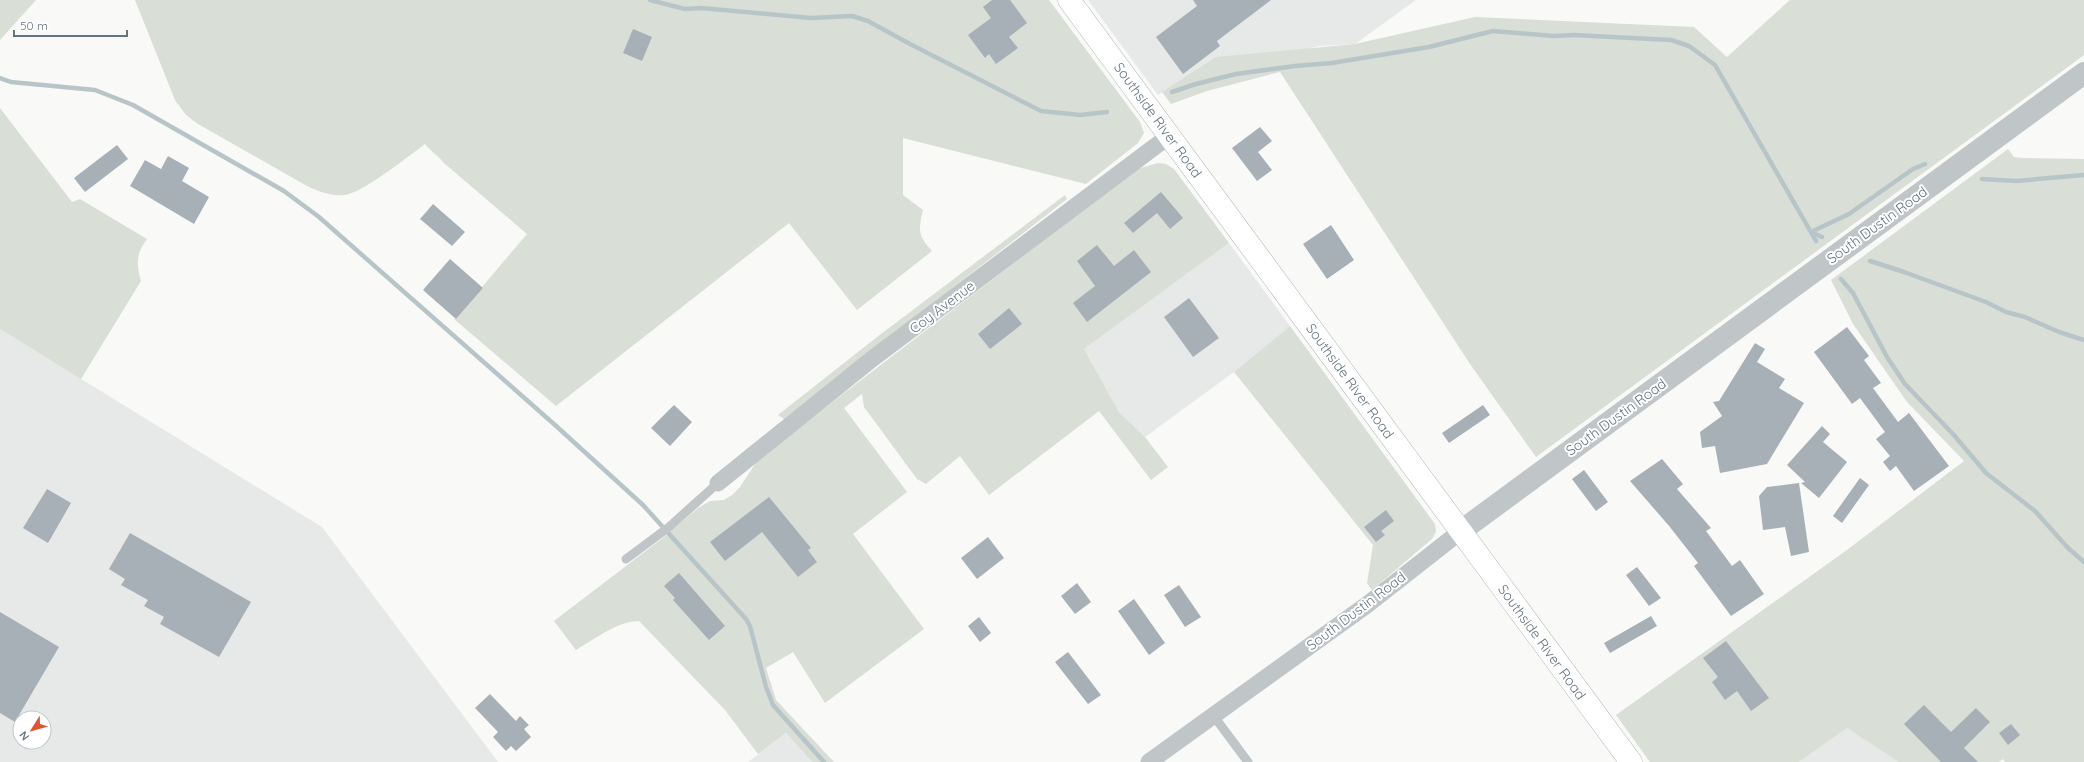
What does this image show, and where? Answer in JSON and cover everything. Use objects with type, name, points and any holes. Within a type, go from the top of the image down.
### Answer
[{"type":"main road","name":"Southside River Road","points":[[1069,0],[1631,762]]},
{"type":"street","name":"South Dustin Road","points":[[1149,762],[1368,604],[1461,532],[2084,73]]},
{"type":"street","name":"Coy Avenue","points":[[718,483],[872,359],[1169,136]]},
{"type":"lane","points":[[626,559],[669,527],[718,483]]},
{"type":"lane","points":[[1213,715],[1248,762]]},
{"type":"shaded area","points":[[0,0],[36,0],[0,40]]},
{"type":"shaded area","points":[[135,0],[1049,0],[1140,122],[1144,133],[1138,143],[1086,184],[903,138],[903,195],[923,210],[920,223],[920,232],[924,241],[932,251],[857,310],[789,223],[556,406],[454,319],[456,319],[483,288],[482,287],[527,234],[444,163],[425,144],[388,172],[357,191],[344,195],[333,195],[307,186],[198,124],[186,115],[175,100]]},
{"type":"shaded area","points":[[1088,0],[1416,0],[1355,44],[1319,46],[1171,86],[1158,95]]},
{"type":"shaded area","points":[[1790,0],[2084,0],[2084,55],[1536,457],[1470,364],[1280,72],[1207,91],[1171,104],[1162,92],[1216,57],[1355,44],[1475,17],[1694,27],[1727,57]]},
{"type":"shaded area","points":[[0,108],[72,202],[80,199],[147,239],[143,244],[138,259],[138,269],[141,281],[81,379],[0,329]]},
{"type":"shaded area","points":[[2008,149],[2014,157],[2084,159],[2084,762],[2005,762],[2003,759],[1999,762],[1899,762],[1847,728],[1799,762],[1650,762],[1616,715],[1847,550],[1964,461],[1907,402],[1853,324],[1831,280]]},
{"type":"shaded area","points":[[1158,163],[1166,164],[1174,169],[1229,243],[1084,349],[1119,412],[1145,437],[1168,467],[1151,480],[1099,411],[989,495],[960,456],[926,484],[917,479],[864,407],[862,394],[844,408],[907,492],[853,534],[924,629],[825,703],[793,652],[766,668],[776,700],[834,762],[812,762],[786,733],[758,754],[725,710],[639,621],[614,627],[576,650],[554,621],[664,537],[698,508],[710,501],[724,500],[732,495],[740,487],[759,458],[1137,169]]},
{"type":"shaded area","points":[[1065,195],[1067,199],[784,419],[778,415],[877,337]]},
{"type":"shaded area","points":[[1229,243],[1290,326],[1234,372],[1145,437],[1119,412],[1084,349]]},
{"type":"shaded area","points":[[1290,326],[1435,524],[1436,532],[1432,539],[1372,590],[1367,583],[1373,545],[1234,372]]},
{"type":"shaded area","points":[[0,329],[322,527],[498,762],[0,762]]},
{"type":"shaded area","points":[[1847,728],[1900,761],[1799,762]]},
{"type":"shaded area","points":[[786,733],[812,762],[748,762]]},
{"type":"building","points":[[992,0],[1010,0],[1027,23],[1009,37],[1018,48],[996,64],[989,54],[985,58],[968,35],[991,18],[983,7]]},
{"type":"building","points":[[1193,0],[1271,0],[1217,41],[1220,46],[1183,74],[1156,37],[1197,6]]},
{"type":"building","points":[[633,29],[652,37],[642,61],[623,53]]},
{"type":"building","points":[[1260,127],[1272,141],[1258,152],[1272,170],[1257,181],[1232,148]]},
{"type":"building","points":[[117,145],[128,159],[85,192],[74,178]]},
{"type":"building","points":[[168,156],[189,168],[182,181],[209,197],[194,224],[130,186],[145,160],[161,169]]},
{"type":"building","points":[[1161,192],[1183,218],[1170,229],[1157,213],[1133,233],[1124,223]]},
{"type":"building","points":[[433,204],[465,232],[452,246],[420,219]]},
{"type":"building","points":[[1331,225],[1354,260],[1327,279],[1303,244]]},
{"type":"building","points":[[1097,245],[1114,266],[1134,250],[1151,272],[1087,322],[1073,303],[1095,286],[1077,261]]},
{"type":"building","points":[[450,259],[483,288],[456,319],[423,290]]},
{"type":"building","points":[[1189,298],[1219,338],[1193,357],[1164,317]]},
{"type":"building","points":[[1009,308],[1022,324],[990,349],[978,334]]},
{"type":"building","points":[[1847,327],[1869,356],[1864,360],[1881,383],[1873,388],[1898,422],[1909,413],[1949,466],[1914,491],[1896,466],[1890,471],[1883,462],[1890,456],[1876,439],[1885,432],[1860,398],[1852,404],[1814,352]]},
{"type":"building","points":[[1755,343],[1765,349],[1757,362],[1785,379],[1779,388],[1804,403],[1767,464],[1720,473],[1715,446],[1702,448],[1700,432],[1722,416],[1713,402],[1719,401]]},
{"type":"building","points":[[674,405],[692,422],[670,446],[651,428]]},
{"type":"building","points":[[1483,405],[1490,415],[1449,443],[1442,433]]},
{"type":"building","points":[[1822,426],[1830,434],[1823,442],[1847,462],[1819,498],[1801,483],[1805,482],[1787,465]]},
{"type":"building","points":[[1662,459],[1683,484],[1677,489],[1711,528],[1706,531],[1732,566],[1740,560],[1764,594],[1731,616],[1694,566],[1698,563],[1670,527],[1630,481]]},
{"type":"building","points":[[1584,470],[1608,502],[1596,511],[1572,479]]},
{"type":"building","points":[[1860,478],[1869,485],[1842,523],[1833,516]]},
{"type":"building","points":[[1799,483],[1809,552],[1791,556],[1785,527],[1763,530],[1759,496],[1767,487]]},
{"type":"building","points":[[47,489],[71,503],[48,543],[23,528]]},
{"type":"building","points":[[769,497],[811,548],[808,550],[817,562],[798,577],[762,532],[725,561],[710,542]]},
{"type":"building","points":[[1386,510],[1394,521],[1381,531],[1385,535],[1376,542],[1364,527]]},
{"type":"building","points":[[130,533],[251,602],[219,657],[160,624],[164,617],[144,606],[148,600],[121,585],[125,579],[109,569]]},
{"type":"building","points":[[988,537],[1004,558],[977,579],[961,558]]},
{"type":"building","points":[[1637,567],[1661,598],[1649,606],[1626,575]]},
{"type":"building","points":[[679,573],[725,626],[709,640],[673,600],[675,598],[664,586]]},
{"type":"building","points":[[1077,583],[1091,602],[1075,614],[1061,596]]},
{"type":"building","points":[[1179,585],[1201,617],[1185,627],[1164,595]]},
{"type":"building","points":[[1134,599],[1165,643],[1149,655],[1118,611]]},
{"type":"building","points":[[0,612],[59,647],[22,710],[12,710],[12,720],[0,713]]},
{"type":"building","points":[[1651,616],[1657,626],[1610,653],[1604,643]]},
{"type":"building","points":[[979,617],[991,633],[980,642],[968,626]]},
{"type":"building","points":[[1726,641],[1769,698],[1751,711],[1737,691],[1725,700],[1712,682],[1718,677],[1703,658]]},
{"type":"building","points":[[1068,652],[1101,695],[1088,704],[1055,662]]},
{"type":"building","points":[[490,694],[516,721],[520,716],[529,725],[524,729],[531,737],[516,751],[511,746],[506,751],[493,737],[498,732],[475,708]]},
{"type":"building","points":[[1924,705],[1951,732],[1976,708],[1990,722],[1964,748],[1978,762],[1941,762],[1904,724]]},
{"type":"building","points":[[2011,724],[2020,735],[2008,745],[1999,733]]},
{"type":"waterway","points":[[650,0],[685,9],[701,8],[811,18],[852,16],[868,21],[1041,111],[1080,115],[1107,112]]},
{"type":"waterway","points":[[1172,92],[1196,84],[1236,74],[1295,66],[1332,63],[1429,47],[1493,31],[1554,36],[1574,35],[1671,40],[1689,46],[1715,65],[1816,241]]},
{"type":"waterway","points":[[0,78],[11,82],[95,90],[133,105],[284,191],[319,217],[555,425],[643,505],[746,619],[750,626],[766,687],[773,705],[824,762]]},
{"type":"waterway","points":[[1811,232],[1849,214],[1913,169],[1925,164]]},
{"type":"waterway","points":[[1982,179],[2016,181],[2084,175]]},
{"type":"waterway","points":[[1811,232],[1822,237]]},
{"type":"waterway","points":[[1870,261],[1986,302],[2006,312],[2025,317],[2059,332],[2084,340]]},
{"type":"waterway","points":[[1841,279],[1853,293],[1887,357],[1905,384],[1953,434],[1986,473],[2035,511],[2068,548],[2084,562]]}]
